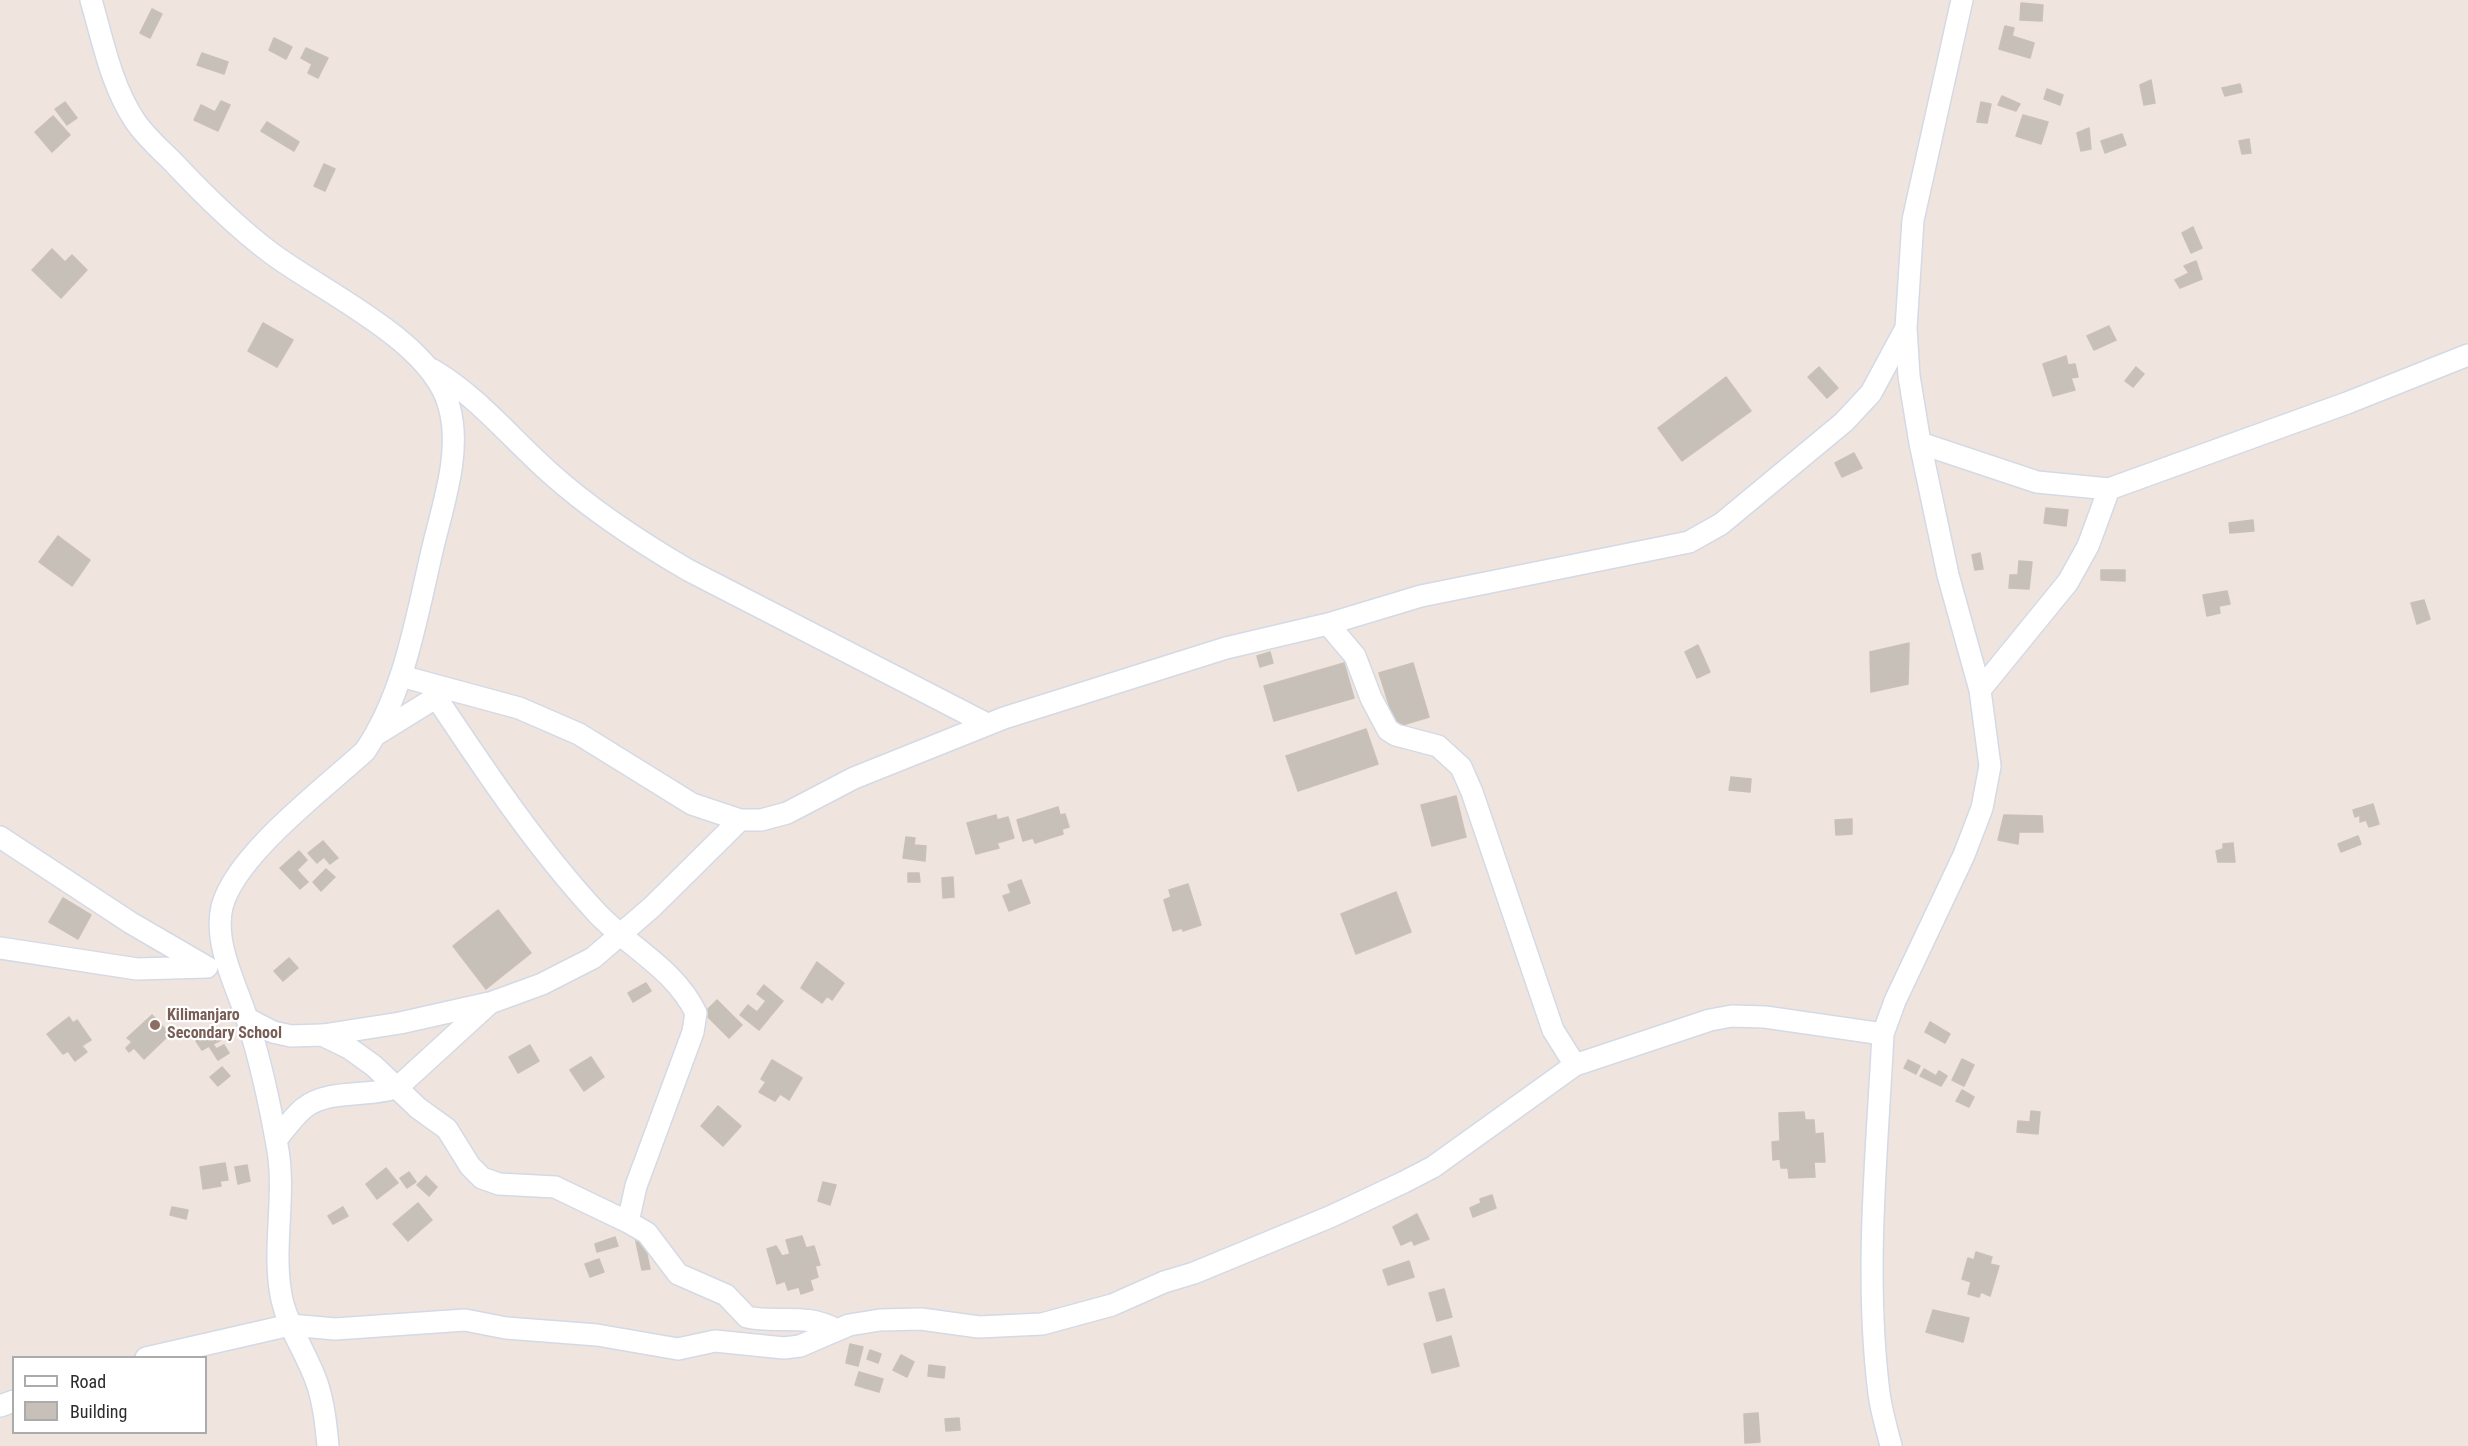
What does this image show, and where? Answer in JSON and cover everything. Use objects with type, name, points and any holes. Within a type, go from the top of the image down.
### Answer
[{"type":"street","points":[[91,0],[114,82],[135,121],[210,200],[253,238],[404,343],[432,369],[466,392],[563,484],[642,544],[987,724]]},
{"type":"street","points":[[1891,1446],[1879,1393],[1873,1320],[1873,1252],[1883,1034],[1895,1001],[1964,855],[1982,808],[1990,765],[1980,690],[1948,575],[1920,443],[1909,376],[1906,328],[1913,220],[1962,0]]},
{"type":"street","points":[[401,676],[444,693],[519,708],[597,744],[679,797],[712,813],[740,820],[761,820],[787,813],[854,778],[987,724],[1226,648],[1328,624],[1421,596],[1689,542],[1706,534],[1845,422],[1871,393],[1906,328]]},
{"type":"street","points":[[1920,443],[2037,482],[2109,489],[2347,403],[2468,356]]},
{"type":"street","points":[[328,1446],[325,1413],[317,1382],[290,1325],[279,1276],[280,1170],[276,1140],[246,1018],[231,981],[221,924],[222,908],[234,878],[250,856],[365,752],[377,734],[401,676],[414,629],[453,452],[449,406],[432,369]]},
{"type":"street","points":[[1980,690],[2068,582],[2088,546],[2109,489]]},
{"type":"street","points":[[1328,624],[1354,656],[1371,698],[1388,729],[1396,735],[1438,746],[1461,767],[1472,792],[1552,1030],[1575,1065]]},
{"type":"street","points":[[377,734],[444,693]]},
{"type":"street","points":[[444,693],[523,825],[620,936],[670,975],[696,1013],[693,1032],[636,1186],[628,1222]]},
{"type":"street","points":[[246,1018],[283,1034],[322,1035],[400,1023],[490,1003],[573,970],[593,958],[620,936],[740,820]]},
{"type":"street","points":[[0,837],[131,923],[231,981]]},
{"type":"street","points":[[0,948],[137,969],[205,966]]},
{"type":"street","points":[[276,1140],[305,1107],[320,1100],[387,1091],[398,1087],[490,1003]]},
{"type":"street","points":[[155,1356],[290,1325],[335,1329],[465,1320],[506,1328],[597,1335],[678,1349],[715,1341],[784,1348],[800,1346],[863,1321],[907,1319],[979,1327],[1027,1326],[1054,1322],[1112,1305],[1332,1216],[1404,1182],[1433,1167],[1575,1065],[1710,1020],[1732,1016],[1765,1017],[1883,1034]]},
{"type":"street","points":[[322,1035],[360,1055],[398,1087],[418,1108],[447,1129],[470,1166],[482,1178],[499,1184],[555,1187],[628,1222],[647,1233],[678,1274],[726,1295],[747,1317],[804,1318],[821,1321],[837,1330]]},
{"type":"building","points":[[2021,3],[2043,5],[2042,21],[2020,20]]},
{"type":"building","points":[[152,9],[162,14],[150,38],[140,33]]},
{"type":"building","points":[[2005,26],[2014,28],[2012,36],[2034,43],[2030,58],[1999,49]]},
{"type":"building","points":[[274,38],[292,47],[286,59],[269,50]]},
{"type":"building","points":[[306,48],[328,58],[318,78],[308,73],[312,64],[301,58]]},
{"type":"building","points":[[202,53],[228,62],[224,74],[197,65]]},
{"type":"building","points":[[2151,80],[2155,103],[2144,105],[2140,85]]},
{"type":"building","points":[[2240,84],[2242,92],[2225,96],[2222,88]]},
{"type":"building","points":[[2047,89],[2063,95],[2060,105],[2044,99]]},
{"type":"building","points":[[2002,96],[2020,104],[2016,111],[1998,105]]},
{"type":"building","points":[[221,101],[230,105],[218,131],[194,120],[201,105],[215,112]]},
{"type":"building","points":[[65,102],[77,118],[67,125],[55,109]]},
{"type":"building","points":[[1981,102],[1991,104],[1987,123],[1977,122]]},
{"type":"building","points":[[2023,115],[2048,122],[2041,144],[2016,136]]},
{"type":"building","points":[[53,116],[70,135],[52,152],[35,132]]},
{"type":"building","points":[[267,122],[299,142],[294,151],[261,131]]},
{"type":"building","points":[[2089,128],[2091,149],[2081,151],[2077,133]]},
{"type":"building","points":[[2122,134],[2126,145],[2105,153],[2101,141]]},
{"type":"building","points":[[2249,139],[2251,153],[2242,154],[2239,141]]},
{"type":"building","points":[[324,164],[335,169],[325,191],[314,186]]},
{"type":"building","points":[[2193,227],[2202,248],[2191,253],[2182,233]]},
{"type":"building","points":[[52,249],[65,262],[72,255],[87,270],[61,298],[32,270]]},
{"type":"building","points":[[2196,261],[2202,279],[2180,288],[2175,280],[2189,273],[2184,266]]},
{"type":"building","points":[[263,323],[293,340],[277,367],[248,351]]},
{"type":"building","points":[[2109,326],[2116,340],[2094,350],[2087,336]]},
{"type":"building","points":[[2066,356],[2068,365],[2075,364],[2078,377],[2071,378],[2075,390],[2053,396],[2043,364]]},
{"type":"building","points":[[1819,367],[1838,388],[1827,398],[1808,377]]},
{"type":"building","points":[[2136,367],[2144,374],[2133,387],[2125,381]]},
{"type":"building","points":[[1726,377],[1751,411],[1682,461],[1658,428]]},
{"type":"building","points":[[1854,453],[1862,468],[1842,477],[1835,463]]},
{"type":"building","points":[[2046,508],[2068,510],[2066,526],[2044,523]]},
{"type":"building","points":[[2253,520],[2254,531],[2230,533],[2229,523]]},
{"type":"building","points":[[58,536],[90,560],[72,586],[39,562]]},
{"type":"building","points":[[1980,553],[1983,569],[1975,570],[1972,555]]},
{"type":"building","points":[[2019,561],[2032,562],[2029,589],[2009,588],[2010,575],[2018,575]]},
{"type":"building","points":[[2101,570],[2125,570],[2125,581],[2101,580]]},
{"type":"building","points":[[2227,591],[2230,604],[2219,606],[2220,613],[2207,616],[2203,595]]},
{"type":"building","points":[[2424,600],[2430,619],[2417,624],[2411,603]]},
{"type":"building","points":[[1909,643],[1908,684],[1871,692],[1870,652]]},
{"type":"building","points":[[1698,645],[1710,672],[1697,678],[1685,652]]},
{"type":"building","points":[[1270,652],[1273,663],[1260,667],[1257,656]]},
{"type":"building","points":[[1344,663],[1354,698],[1274,721],[1264,686]]},
{"type":"building","points":[[1413,663],[1429,717],[1396,727],[1379,673]]},
{"type":"building","points":[[1366,729],[1378,764],[1298,791],[1286,756]]},
{"type":"building","points":[[1731,777],[1751,779],[1750,792],[1729,790]]},
{"type":"building","points":[[1456,796],[1466,837],[1432,846],[1421,805]]},
{"type":"building","points":[[2373,804],[2379,824],[2369,827],[2366,820],[2360,822],[2360,815],[2355,817],[2353,810]]},
{"type":"building","points":[[1058,807],[1060,815],[1065,814],[1069,827],[1062,829],[1063,834],[1035,843],[1033,838],[1023,841],[1017,820]]},
{"type":"building","points":[[996,815],[997,820],[1008,817],[1014,838],[997,843],[999,848],[976,854],[967,823]]},
{"type":"building","points":[[2004,815],[2042,816],[2043,832],[2019,832],[2018,844],[1998,840]]},
{"type":"building","points":[[1852,819],[1852,834],[1836,835],[1835,820]]},
{"type":"building","points":[[2358,836],[2361,844],[2341,852],[2338,844]]},
{"type":"building","points":[[906,837],[915,838],[914,845],[926,846],[925,861],[903,858]]},
{"type":"building","points":[[323,841],[338,858],[330,864],[324,857],[317,863],[308,853]]},
{"type":"building","points":[[2233,843],[2235,862],[2218,862],[2216,851],[2223,849],[2223,844]]},
{"type":"building","points":[[299,851],[307,860],[297,870],[308,882],[300,889],[280,868]]},
{"type":"building","points":[[326,869],[335,877],[321,891],[313,882]]},
{"type":"building","points":[[908,873],[919,873],[920,882],[908,882]]},
{"type":"building","points":[[953,877],[954,897],[943,898],[942,878]]},
{"type":"building","points":[[1021,880],[1030,903],[1009,911],[1003,896],[1011,893],[1008,885]]},
{"type":"building","points":[[1188,884],[1201,925],[1183,931],[1182,928],[1173,931],[1164,900],[1171,897],[1169,890]]},
{"type":"building","points":[[1396,892],[1411,932],[1356,954],[1341,914]]},
{"type":"building","points":[[63,898],[91,915],[78,939],[49,922]]},
{"type":"building","points":[[498,910],[531,953],[486,989],[453,946]]},
{"type":"building","points":[[289,958],[298,968],[283,981],[274,971]]},
{"type":"building","points":[[817,962],[844,983],[832,1000],[827,996],[822,1003],[801,988]]},
{"type":"building","points":[[646,983],[651,991],[633,1002],[628,993]]},
{"type":"building","points":[[764,985],[783,1001],[759,1030],[740,1015],[748,1005],[757,1012],[766,1001],[757,994]]},
{"type":"building","points":[[717,1000],[742,1025],[729,1038],[704,1013]]},
{"type":"building","points":[[152,1015],[170,1034],[144,1059],[134,1048],[129,1052],[126,1048],[132,1042],[127,1038]]},
{"type":"building","points":[[69,1017],[73,1023],[77,1020],[91,1040],[82,1046],[87,1052],[75,1061],[68,1051],[63,1054],[47,1034]]},
{"type":"building","points":[[1930,1022],[1950,1034],[1945,1043],[1925,1032]]},
{"type":"building","points":[[215,1030],[221,1040],[213,1044],[216,1049],[224,1045],[229,1053],[218,1060],[209,1046],[202,1050],[196,1041]]},
{"type":"building","points":[[530,1045],[539,1061],[518,1073],[509,1057]]},
{"type":"building","points":[[591,1057],[604,1077],[584,1091],[570,1070]]},
{"type":"building","points":[[1962,1059],[1974,1065],[1964,1086],[1952,1080]]},
{"type":"building","points":[[772,1060],[802,1078],[789,1100],[780,1094],[775,1101],[759,1092],[766,1082],[761,1079]]},
{"type":"building","points":[[1908,1060],[1920,1066],[1916,1074],[1904,1068]]},
{"type":"building","points":[[222,1067],[230,1076],[218,1086],[210,1077]]},
{"type":"building","points":[[1924,1069],[1936,1076],[1939,1071],[1947,1076],[1941,1086],[1920,1076]]},
{"type":"building","points":[[1962,1090],[1974,1097],[1969,1107],[1956,1101]]},
{"type":"building","points":[[718,1106],[741,1126],[723,1146],[701,1126]]},
{"type":"building","points":[[2031,1111],[2040,1112],[2038,1134],[2017,1132],[2018,1121],[2030,1122]]},
{"type":"building","points":[[1804,1112],[1805,1120],[1814,1120],[1815,1134],[1823,1133],[1825,1162],[1814,1162],[1815,1177],[1789,1178],[1788,1168],[1781,1168],[1780,1159],[1773,1160],[1772,1142],[1780,1141],[1779,1113]]},
{"type":"building","points":[[225,1163],[228,1180],[220,1181],[221,1186],[203,1189],[200,1167]]},
{"type":"building","points":[[247,1165],[250,1181],[238,1184],[235,1167]]},
{"type":"building","points":[[386,1168],[398,1183],[377,1199],[366,1184]]},
{"type":"building","points":[[409,1172],[416,1182],[407,1188],[400,1178]]},
{"type":"building","points":[[426,1176],[437,1187],[429,1196],[417,1185]]},
{"type":"building","points":[[823,1182],[836,1185],[830,1205],[818,1201]]},
{"type":"building","points":[[1492,1195],[1496,1208],[1473,1217],[1470,1208],[1481,1203],[1480,1199]]},
{"type":"building","points":[[418,1203],[432,1220],[408,1241],[393,1224]]},
{"type":"building","points":[[172,1207],[188,1210],[186,1219],[170,1215]]},
{"type":"building","points":[[343,1207],[348,1216],[333,1224],[328,1216]]},
{"type":"building","points":[[1417,1214],[1429,1239],[1414,1245],[1412,1240],[1401,1245],[1393,1227]]},
{"type":"building","points":[[643,1235],[650,1269],[642,1270],[635,1237]]},
{"type":"building","points":[[802,1236],[806,1248],[814,1246],[820,1265],[815,1266],[818,1277],[810,1280],[813,1290],[801,1294],[799,1287],[788,1290],[785,1281],[777,1284],[767,1249],[776,1246],[782,1256],[790,1254],[786,1240]]},
{"type":"building","points":[[615,1237],[618,1246],[597,1252],[595,1244]]},
{"type":"building","points":[[1976,1252],[1992,1257],[1990,1264],[1999,1266],[1990,1296],[1981,1292],[1979,1297],[1968,1294],[1971,1282],[1962,1279],[1968,1258],[1974,1260]]},
{"type":"building","points":[[599,1259],[604,1272],[590,1277],[585,1264]]},
{"type":"building","points":[[1409,1261],[1414,1277],[1388,1285],[1383,1270]]},
{"type":"building","points":[[1444,1289],[1452,1317],[1437,1321],[1429,1293]]},
{"type":"building","points":[[1933,1310],[1969,1318],[1963,1342],[1926,1332]]},
{"type":"building","points":[[1451,1336],[1459,1366],[1432,1373],[1424,1344]]},
{"type":"building","points":[[850,1344],[863,1347],[858,1366],[846,1363]]},
{"type":"building","points":[[870,1350],[881,1354],[878,1363],[867,1359]]},
{"type":"building","points":[[901,1355],[914,1362],[907,1377],[893,1370]]},
{"type":"building","points":[[929,1365],[945,1367],[944,1378],[928,1376]]},
{"type":"building","points":[[859,1372],[883,1379],[879,1392],[855,1385]]},
{"type":"building","points":[[1758,1413],[1760,1442],[1745,1443],[1744,1414]]},
{"type":"building","points":[[959,1418],[960,1430],[946,1431],[945,1419]]},
{"type":"place","name":"Kilimanjaro Secondary School","points":[[155,1025]]}]
